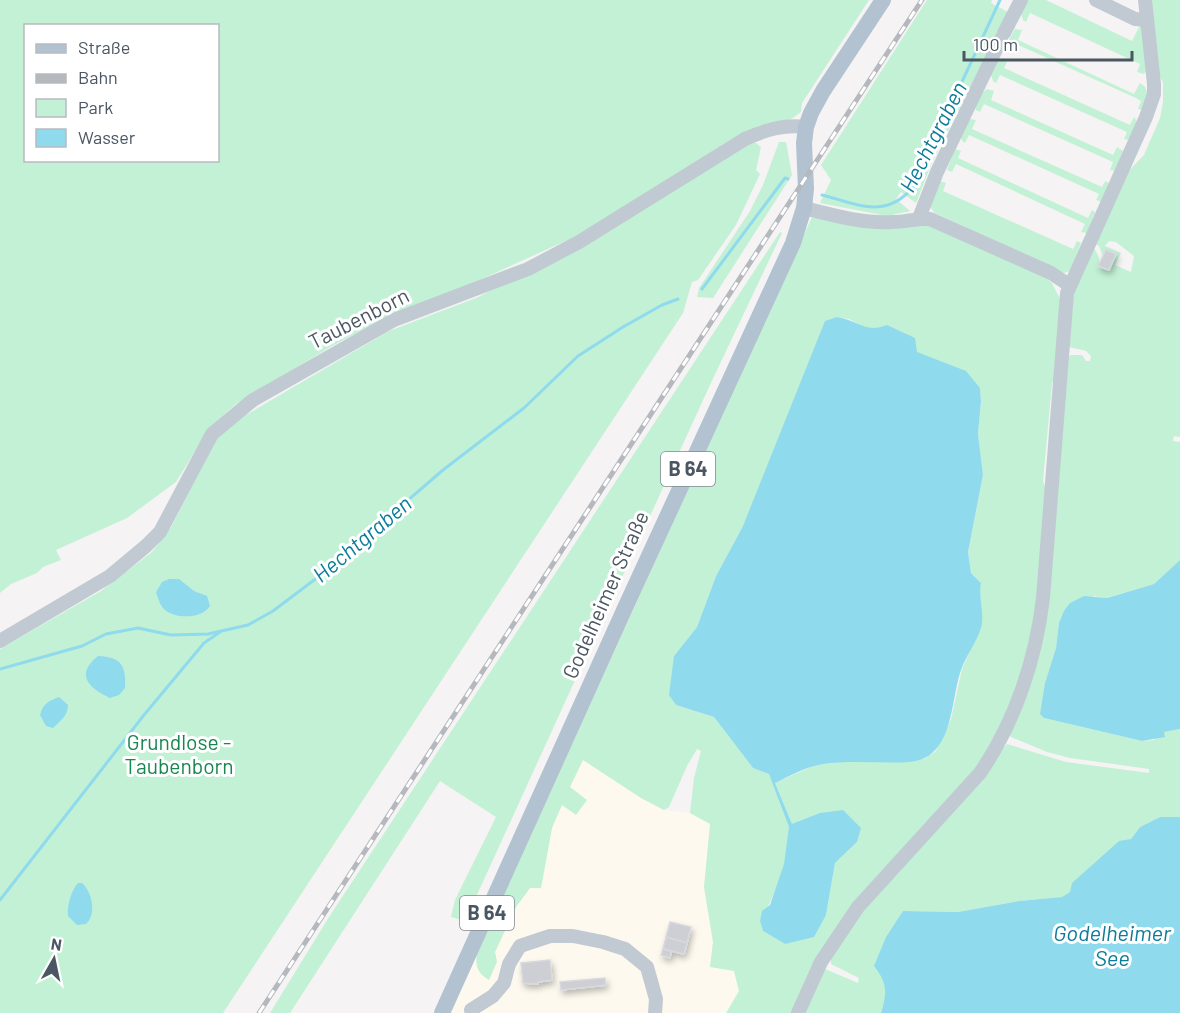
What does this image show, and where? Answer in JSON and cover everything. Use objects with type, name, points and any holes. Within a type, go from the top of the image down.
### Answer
[{"type":"main road","name":"Godelheimer Straße","points":[[446,1006],[624,608],[793,243],[804,208],[806,189],[804,143],[811,112],[883,0]]},
{"type":"lane","points":[[919,218],[937,172],[1021,0]]},
{"type":"lane","points":[[1096,0],[1135,19],[1147,20]]},
{"type":"lane","points":[[798,1013],[821,962],[858,907],[980,773],[995,752],[1027,674],[1036,645],[1042,610],[1069,285],[1152,102],[1154,84],[1145,0]]},
{"type":"lane","name":"Taubenborn","points":[[0,641],[110,576],[146,546],[160,532],[212,434],[253,400],[394,320],[528,269],[579,242],[745,140],[770,129],[788,126],[806,127]]},
{"type":"lane","points":[[804,208],[822,213],[892,223],[919,218],[930,219],[1051,273],[1069,285]]},
{"type":"lane","points":[[446,1006],[472,1011],[493,996],[504,983],[509,964],[520,946],[550,936],[573,936],[625,949],[647,968],[656,999],[655,1013]]},
{"type":"shaded area","points":[[583,760],[641,798],[664,810],[690,813],[711,824],[704,887],[713,942],[710,966],[734,971],[739,991],[726,1013],[450,1013],[477,953],[497,962],[495,952],[516,907],[530,888],[541,889],[552,828],[562,805],[576,814],[570,787]]},
{"type":"green space","points":[[0,0],[869,0],[802,103],[801,112],[790,120],[758,126],[724,149],[572,238],[451,293],[388,317],[332,346],[236,404],[210,427],[176,482],[127,518],[56,550],[61,560],[11,584],[0,593]]},
{"type":"green space","points":[[927,0],[992,0],[991,3],[1008,12],[931,165],[916,203],[901,192],[896,199],[910,211],[887,216],[820,203],[831,180],[821,165]]},
{"type":"green space","points":[[1028,0],[1046,0],[1132,41],[1140,25],[1143,28],[1147,71],[1143,74],[1137,72],[1140,64],[1030,13],[1026,22],[1021,13]]},
{"type":"green space","points":[[1149,0],[1180,0],[1180,437],[1174,436],[1173,441],[1180,442],[1180,560],[1154,584],[1106,598],[1094,596],[1059,623],[1056,648],[1045,683],[1044,718],[1142,741],[1154,740],[1164,732],[1180,729],[1180,817],[1160,817],[1140,827],[1131,839],[1062,897],[1019,901],[958,912],[903,911],[882,975],[887,992],[881,1013],[802,1013],[825,969],[858,983],[859,978],[831,964],[831,956],[860,912],[1007,744],[1066,762],[1149,773],[1149,769],[1070,758],[1047,752],[1008,734],[1035,664],[1068,357],[1082,355],[1086,361],[1090,361],[1091,356],[1086,351],[1069,347],[1073,293],[1092,247],[1098,256],[1099,266],[1109,270],[1116,254],[1106,250],[1103,256],[1099,246],[1094,243],[1123,177],[1144,155],[1160,118],[1163,82],[1158,74]],"holes":[[[1109,241],[1116,242],[1134,256],[1131,272],[1115,265],[1121,253],[1105,246]]]},
{"type":"green space","points":[[1015,29],[1022,30],[1018,40],[1134,94],[1140,83],[1148,94],[1143,110],[1138,109],[1141,101],[1136,98],[1016,44],[1011,52],[1006,45]]},
{"type":"green space","points":[[1004,58],[1008,60],[1004,68],[1130,125],[1134,117],[1137,124],[1128,140],[1124,139],[1127,132],[1000,75],[996,83],[991,75],[997,61]]},
{"type":"green space","points":[[987,89],[994,91],[991,100],[1113,155],[1117,147],[1123,151],[1115,171],[1110,170],[1113,162],[984,104],[980,112],[976,110],[979,98]]},
{"type":"green space","points":[[969,119],[976,120],[972,129],[1102,187],[1105,181],[1109,183],[1102,202],[1096,200],[1099,194],[969,135],[965,143],[961,137]]},
{"type":"green space","name":"Grundlose - Taubenborn","points":[[753,141],[761,147],[756,170],[760,174],[736,225],[698,280],[692,282],[683,313],[223,1013],[0,1013],[0,649],[101,591],[152,552],[171,527],[218,436],[241,418],[389,331],[476,298],[590,241]]},
{"type":"green space","points":[[779,142],[786,142],[792,175],[713,298],[697,297],[699,288],[750,211],[763,185]]},
{"type":"green space","points":[[955,149],[961,151],[958,158],[1088,218],[1092,210],[1095,212],[1087,233],[1081,232],[1085,224],[956,164],[952,172],[947,170]]},
{"type":"green space","points":[[940,181],[946,183],[943,191],[1073,249],[1077,241],[1081,243],[1070,271],[1064,273],[935,213],[930,207]]},
{"type":"green space","points":[[812,217],[925,222],[1040,273],[1052,283],[1062,303],[1057,377],[1052,383],[1043,481],[1047,492],[1037,622],[1019,684],[984,761],[909,842],[793,1013],[726,1013],[739,991],[734,971],[710,967],[713,942],[704,887],[710,824],[690,813],[694,778],[701,751],[697,749],[669,807],[664,810],[641,798],[583,760],[570,787],[587,800],[576,815],[562,805],[552,828],[541,888],[530,888],[516,907],[495,952],[497,962],[489,980],[478,969],[477,953]],"holes":[[[837,317],[849,319],[866,328],[916,343],[916,352],[980,388],[978,434],[983,475],[968,552],[971,573],[981,583],[979,592],[981,626],[962,669],[951,719],[936,751],[924,759],[848,761],[815,765],[775,783],[792,824],[857,842],[835,863],[826,915],[785,944],[763,931],[760,921],[776,889],[788,850],[789,827],[783,807],[769,774],[753,768],[714,717],[676,705],[674,656],[697,627],[716,576],[743,526]]]},
{"type":"green space","points":[[780,232],[782,233],[709,387],[465,921],[451,917],[455,900],[496,817],[440,781],[290,1013],[270,1013],[329,917]]},
{"type":"water","points":[[837,317],[873,328],[887,325],[915,338],[917,352],[966,371],[980,388],[978,434],[983,475],[968,552],[971,573],[981,583],[982,623],[961,670],[948,727],[935,751],[924,758],[909,762],[841,762],[818,765],[801,770],[775,783],[792,824],[820,813],[843,810],[861,828],[857,842],[835,863],[826,915],[814,937],[785,944],[763,931],[760,921],[762,911],[770,905],[784,864],[789,827],[769,774],[753,768],[714,717],[676,705],[669,695],[674,656],[697,627],[716,576],[743,526],[825,321]]},
{"type":"water","points":[[1180,560],[1180,729],[1164,732],[1165,737],[1142,741],[1044,718],[1040,714],[1045,683],[1056,648],[1059,623],[1070,603],[1084,596],[1107,598],[1154,584]]},
{"type":"water","points":[[179,579],[194,591],[207,596],[210,606],[201,613],[189,616],[176,615],[165,610],[156,592],[162,582]]},
{"type":"water","points":[[98,656],[112,658],[121,664],[125,674],[125,688],[119,695],[110,698],[96,690],[87,680],[87,669]]},
{"type":"water","points":[[59,697],[68,705],[67,712],[53,728],[46,726],[40,715],[41,711],[47,703]]},
{"type":"water","name":"Godelheimer See","points":[[1160,817],[1180,817],[1180,1013],[881,1013],[885,988],[874,966],[886,937],[903,911],[958,912],[1019,901],[1062,897],[1070,892],[1072,883],[1119,841],[1131,839],[1140,827]]},
{"type":"water","points":[[78,883],[82,883],[91,897],[92,909],[86,924],[77,925],[68,916],[68,912],[71,894]]},
{"type":"building","points":[[1106,250],[1116,254],[1109,270],[1098,266]]},
{"type":"building","points":[[670,922],[691,927],[687,943],[666,937]]},
{"type":"building","points":[[666,937],[687,943],[684,954],[663,949]]},
{"type":"building","points":[[663,949],[671,951],[670,958],[661,955]]},
{"type":"building","points":[[550,960],[552,980],[538,982],[538,984],[523,983],[521,963]]},
{"type":"building","points":[[605,978],[606,985],[561,990],[560,982]]},
{"type":"waterway","name":"Hechtgraben","points":[[822,195],[859,205],[882,206],[903,197],[913,187],[1000,0]]},
{"type":"waterway","name":"Hechtgraben","points":[[702,289],[785,178],[788,179]]},
{"type":"waterway","name":"Hechtgraben","points":[[0,669],[82,646],[106,634],[138,628],[171,635],[208,634],[248,625],[273,611],[326,571],[443,470],[524,408],[578,356],[623,327],[662,305],[678,299]]},
{"type":"waterway","points":[[0,900],[144,715],[204,643],[220,632]]},
{"type":"railway","points":[[259,1013],[922,0]]}]
